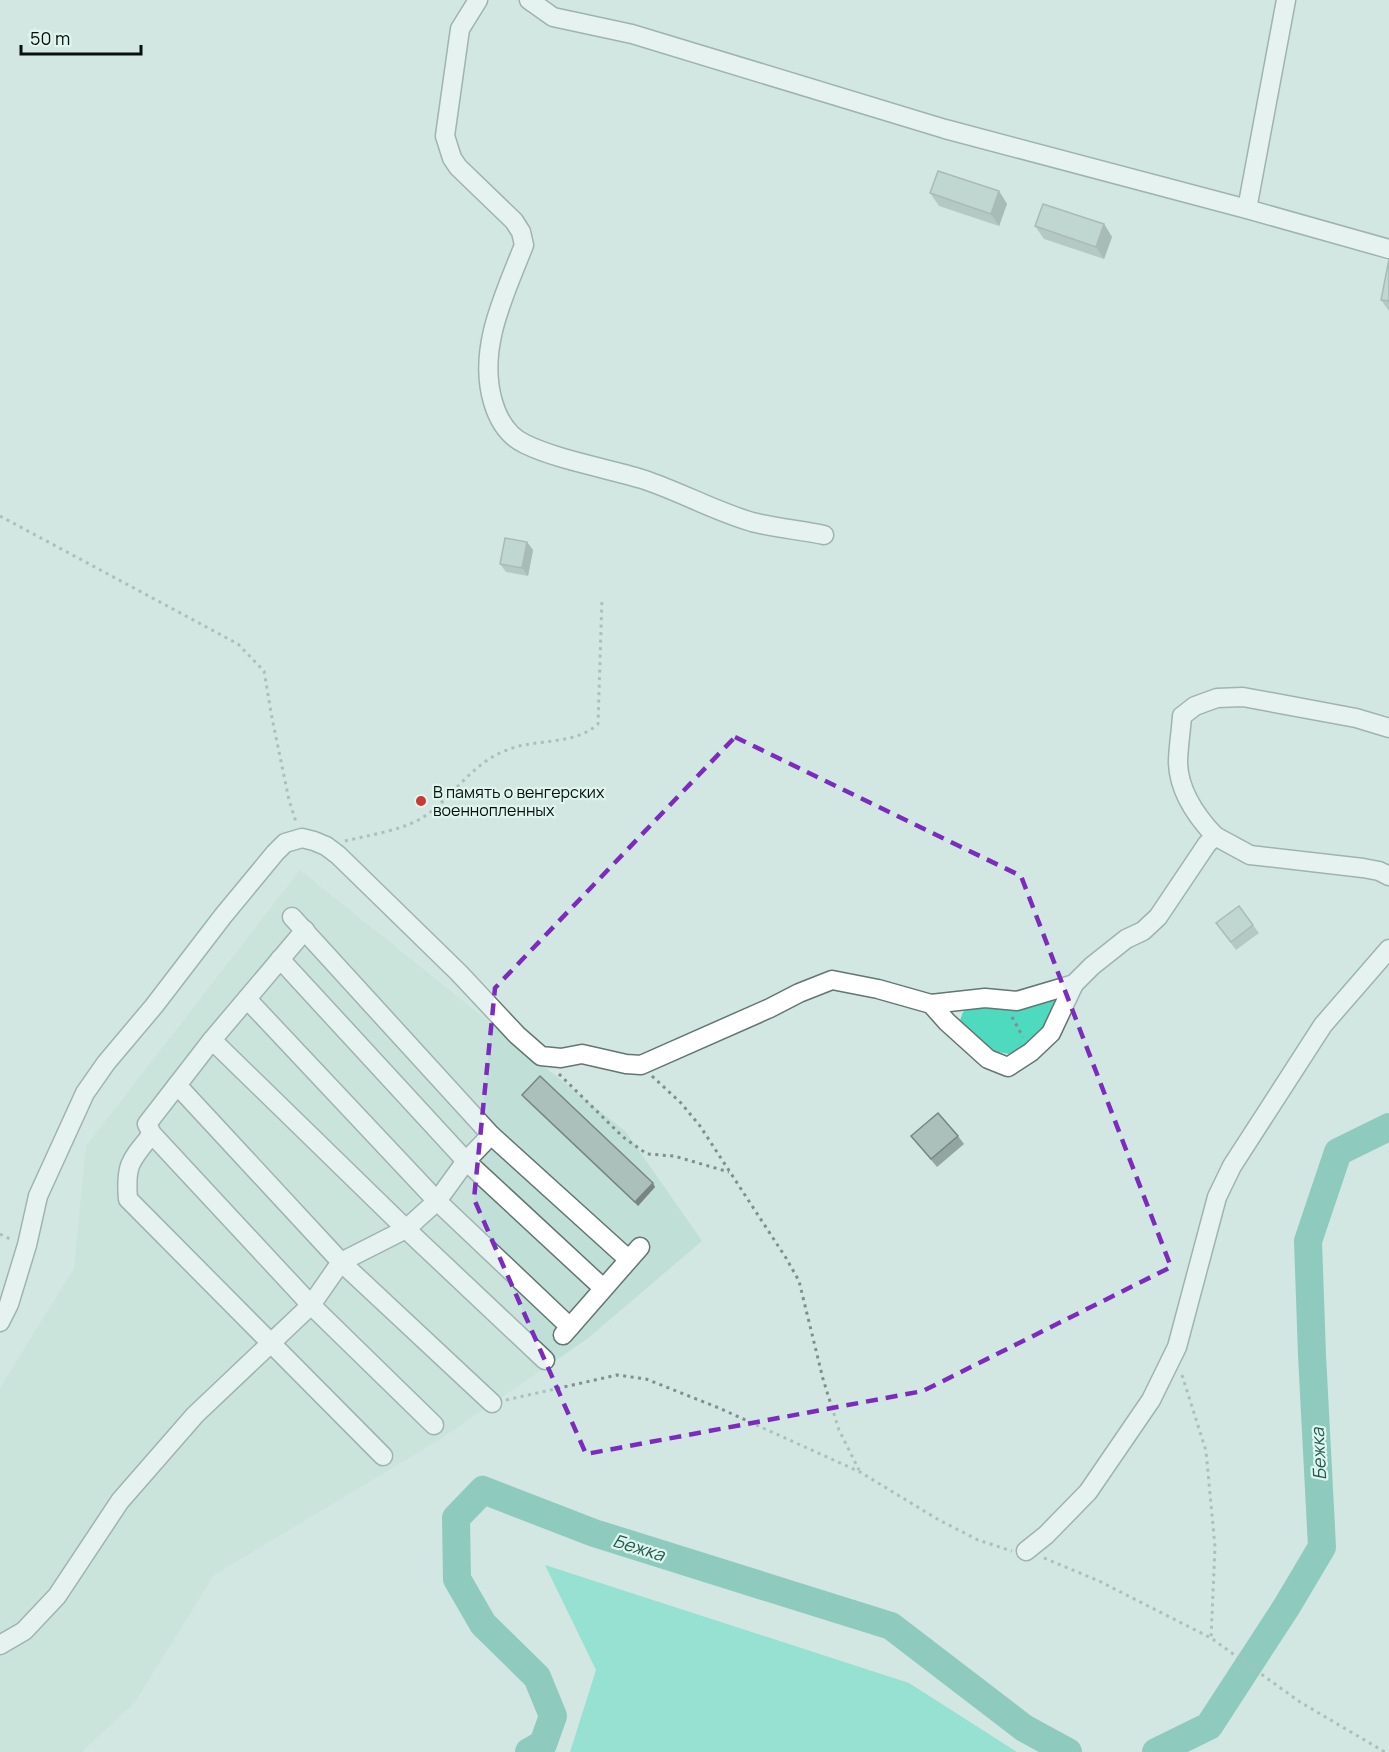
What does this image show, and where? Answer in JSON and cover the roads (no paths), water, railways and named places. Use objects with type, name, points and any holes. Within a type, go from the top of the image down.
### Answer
[{"type":"street","points":[[478,0],[460,29],[445,136],[452,158],[458,167],[514,221],[521,232],[524,245],[495,323],[489,349],[488,375],[491,396],[496,413],[506,429],[522,443],[540,450],[644,480],[753,522],[824,535]]},
{"type":"street","points":[[529,0],[553,17],[632,34],[945,129],[1389,249]]},
{"type":"street","points":[[1247,209],[1286,0]]},
{"type":"street","points":[[1389,728],[1356,718],[1243,697],[1217,698],[1195,706],[1182,716],[1178,763],[1182,787],[1197,817],[1215,836],[1250,855],[1363,868],[1379,871],[1389,876]]},
{"type":"street","points":[[931,1004],[947,1022],[988,1059],[1008,1067],[1031,1052],[1051,1033],[1074,984],[1109,952],[1126,939],[1143,931],[1158,917],[1207,844],[1215,836]]},
{"type":"street","points":[[0,1322],[9,1304],[27,1245],[38,1196],[85,1093],[106,1063],[154,1006],[223,916],[274,853],[285,843],[302,838],[326,846],[459,973],[517,1035],[541,1056],[561,1058],[582,1054],[641,1065],[832,980],[878,989],[931,1004],[985,998],[1017,1001],[1074,984]]},
{"type":"street","points":[[247,999],[437,1201],[567,1331],[634,1253],[491,1134],[299,923],[280,959],[212,1040],[147,1124],[152,1134],[311,1305],[434,1425]]},
{"type":"street","points":[[1026,1551],[1046,1535],[1088,1492],[1151,1400],[1177,1347],[1217,1197],[1232,1166],[1323,1025],[1389,949]]},
{"type":"street","points":[[280,959],[465,1161],[603,1288]]},
{"type":"street","points":[[212,1040],[406,1229],[545,1360]]},
{"type":"street","points":[[177,1085],[341,1262],[492,1403]]},
{"type":"street","points":[[152,1134],[131,1160],[126,1176],[128,1199],[383,1456]]},
{"type":"street","points":[[0,1645],[24,1631],[57,1596],[120,1500],[195,1415],[311,1305],[341,1262],[406,1229],[437,1201],[465,1161],[491,1134]]},
{"type":"waterway","name":"Бежка","points":[[1156,1752],[1209,1726],[1287,1606],[1322,1547],[1308,1241],[1338,1152],[1389,1127]]},
{"type":"waterway","name":"Бежка","points":[[529,1752],[543,1744],[553,1716],[537,1677],[483,1624],[457,1579],[456,1518],[483,1490],[594,1533],[891,1626],[1024,1728],[1068,1752]]},
{"type":"place","name":"В память о венгерских военнопленных","points":[[421,801]]}]
